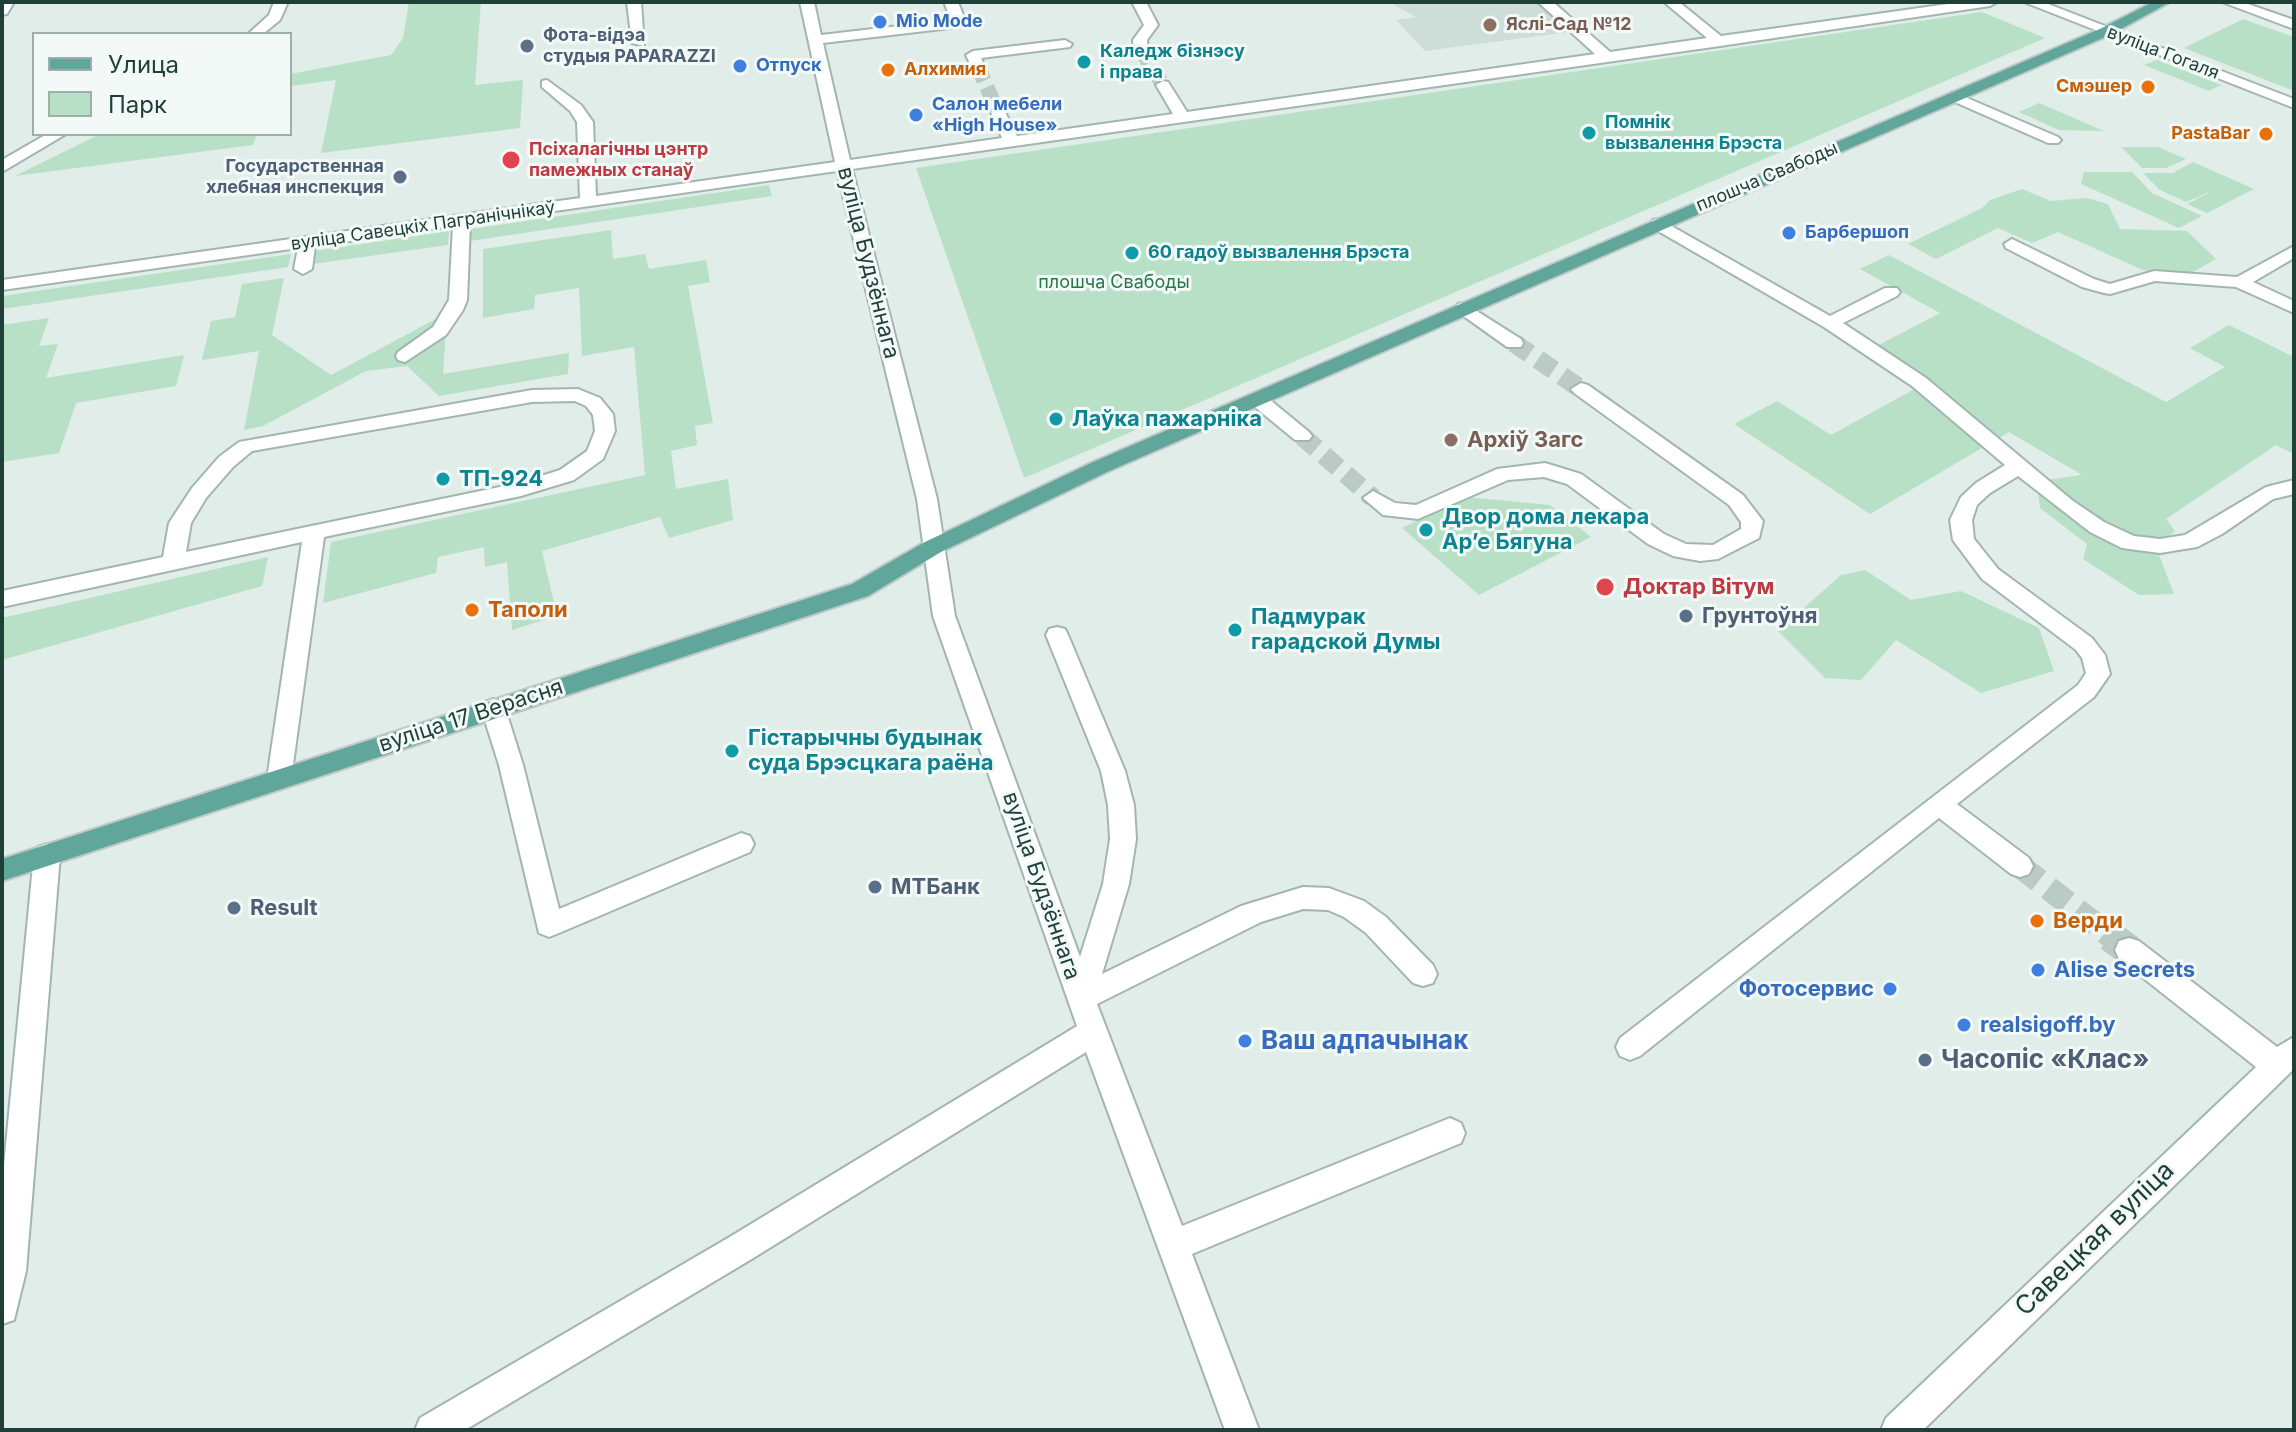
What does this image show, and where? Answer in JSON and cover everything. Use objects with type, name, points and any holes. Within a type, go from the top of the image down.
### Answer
[{"type":"main road","name":"плошча Свабоды","points":[[933,547],[1100,467],[2107,31],[2163,2]]},
{"type":"main road","name":"вуліца 17 Верасня","points":[[2,870],[860,590],[933,547]]},
{"type":"street","points":[[2,11],[7,2]]},
{"type":"street","points":[[257,32],[275,17],[281,2]]},
{"type":"street","points":[[634,2],[639,43]]},
{"type":"street","name":"вуліца Будзённага","points":[[807,2],[844,166],[927,499],[944,616],[1093,1032],[1242,1430]]},
{"type":"street","points":[[951,2],[969,45]]},
{"type":"street","points":[[1139,2],[1151,25],[1140,40],[1141,50]]},
{"type":"street","points":[[1545,2],[1608,58]]},
{"type":"street","points":[[1671,2],[1720,42]]},
{"type":"street","points":[[844,166],[1990,2]]},
{"type":"street","name":"вуліца Гогаля","points":[[2031,2],[2294,104]]},
{"type":"street","points":[[2229,2],[2294,25]]},
{"type":"street","points":[[816,40],[969,45],[1065,44]]},
{"type":"street","points":[[547,84],[576,108],[585,122],[588,202]]},
{"type":"street","points":[[1163,85],[1183,117]]},
{"type":"street","points":[[1953,96],[2053,140]]},
{"type":"street","points":[[998,112],[1012,142]]},
{"type":"street","points":[[2,167],[55,136]]},
{"type":"street","name":"вуліца Савецкіх Пагранічнікаў","points":[[2,285],[844,166]]},
{"type":"street","points":[[405,356],[440,331],[454,310],[458,300],[462,220]]},
{"type":"street","points":[[1659,224],[1830,323],[1919,382],[2097,527],[2130,543],[2145,546],[2189,542],[2215,529],[2266,494],[2294,487]]},
{"type":"street","points":[[303,269],[307,242]]},
{"type":"street","points":[[2012,244],[2102,288],[2116,289],[2154,276],[2240,282],[2294,308]]},
{"type":"street","points":[[2240,282],[2294,251]]},
{"type":"street","points":[[1830,323],[1891,292]]},
{"type":"street","points":[[1464,308],[1514,343]]},
{"type":"street","points":[[1373,498],[1390,510],[1418,512],[1504,474],[1535,469],[1574,479],[1656,539],[1681,551],[1700,554],[1718,552],[1751,533],[1752,521],[1736,500],[1581,389]]},
{"type":"street","points":[[2,599],[521,489],[567,475],[596,454],[605,431],[603,414],[593,402],[578,395],[547,394],[246,446],[226,462],[180,523],[173,562]]},
{"type":"street","points":[[1257,399],[1302,436]]},
{"type":"street","points":[[1630,1047],[2086,691],[2098,674],[2093,655],[2084,644],[1990,574],[1964,540],[1961,520],[1968,502],[1983,488],[2019,466]]},
{"type":"street","points":[[279,779],[314,532]]},
{"type":"street","points":[[1057,635],[1113,771],[1121,805],[1123,839],[1116,884],[1081,998]]},
{"type":"street","points":[[493,708],[511,765],[549,925],[741,844]]},
{"type":"street","points":[[1939,804],[2020,866]]},
{"type":"street","points":[[2,1308],[10,1271],[47,855]]},
{"type":"street","points":[[1081,998],[1251,914],[1303,898],[1329,899],[1354,909],[1376,925],[1423,974]]},
{"type":"street","points":[[2129,950],[2286,1058]]},
{"type":"street","points":[[432,1430],[739,1249],[1093,1032]]},
{"type":"street","name":"Савецкая вуліца","points":[[1898,1430],[2286,1058]]},
{"type":"street","points":[[1172,1246],[1450,1133]]},
{"type":"shaded area","name":"Яслі-Сад №12","points":[[1389,2],[1554,2],[1585,30],[1425,51],[1396,20],[1416,17]]},
{"type":"green space","points":[[409,2],[481,2],[475,85],[523,80],[520,128],[321,153],[336,80],[292,86],[292,74],[391,55],[403,38]]},
{"type":"green space","name":"плошча Свабоды","points":[[1982,12],[2045,38],[1024,478],[916,168]]},
{"type":"green space","points":[[2243,19],[2294,37],[2294,91],[2184,48]]},
{"type":"green space","points":[[2157,60],[2221,85],[2209,91],[2144,65]]},
{"type":"green space","points":[[2039,103],[2104,131],[2059,130],[2019,112]]},
{"type":"green space","points":[[96,136],[256,136],[253,145],[15,176]]},
{"type":"green space","points":[[2121,147],[2158,147],[2186,159],[2166,168],[2142,168]]},
{"type":"green space","points":[[2193,162],[2254,189],[2207,213],[2187,204],[2214,190],[2186,202],[2160,190],[2143,173],[2173,173]]},
{"type":"green space","points":[[2084,172],[2132,172],[2152,193],[2202,216],[2179,228],[2081,184]]},
{"type":"green space","points":[[769,185],[772,196],[470,241],[471,229]]},
{"type":"green space","points":[[2022,189],[2051,201],[2087,198],[2108,204],[2120,229],[2187,231],[2216,259],[2189,274],[2143,270],[2058,232],[2032,243],[1998,228],[1936,259],[1908,244],[1982,208],[1990,200]]},
{"type":"green space","points":[[611,230],[613,259],[645,254],[649,269],[706,260],[710,282],[688,286],[713,423],[695,426],[697,445],[671,451],[676,489],[728,479],[733,520],[669,538],[660,517],[542,551],[557,616],[512,630],[507,562],[485,567],[484,547],[438,557],[436,573],[323,603],[331,542],[645,475],[634,347],[582,356],[579,288],[535,295],[534,309],[483,318],[483,249]]},
{"type":"green space","points":[[449,231],[448,245],[313,264],[315,251]]},
{"type":"green space","points":[[291,254],[288,267],[2,309],[2,296]]},
{"type":"green space","points":[[1889,255],[2166,402],[2225,367],[2190,348],[2229,325],[2294,357],[2294,454],[2276,445],[2166,519],[2175,531],[2156,547],[2174,594],[2139,595],[2083,559],[2087,544],[2040,508],[2037,481],[2082,475],[2009,432],[1870,514],[1734,424],[1777,401],[1831,435],[1929,381],[1873,348],[1940,313],[1860,269]]},
{"type":"green space","points":[[284,278],[272,335],[331,375],[447,313],[443,374],[569,353],[568,374],[439,396],[407,366],[366,371],[263,426],[244,430],[259,351],[202,360],[211,321],[235,317],[242,284]]},
{"type":"green space","points":[[49,318],[39,346],[58,344],[46,378],[184,355],[176,386],[76,403],[59,453],[2,462],[2,325]]},
{"type":"green space","points":[[1466,497],[1550,505],[1591,537],[1479,595],[1402,528]]},
{"type":"green space","points":[[268,557],[262,586],[2,660],[2,618]]},
{"type":"green space","points":[[1865,570],[1911,600],[1961,591],[2039,628],[2054,671],[1981,693],[1896,640],[1861,680],[1825,678],[1778,631],[1841,575]]},
{"type":"tunnel","points":[[1141,50],[1163,85]]},
{"type":"tunnel","points":[[978,67],[998,112]]},
{"type":"tunnel","points":[[1514,343],[1581,389]]},
{"type":"tunnel","points":[[1302,436],[1373,498]]},
{"type":"tunnel","points":[[2020,866],[2113,938]]},
{"type":"tunnel","points":[[2110,936],[2129,950]]},
{"type":"place","name":"Mio Mode","points":[[880,22]]},
{"type":"place","name":"Яслі-Сад №12","points":[[1490,25]]},
{"type":"place","name":"Фота-відэа студыя PAPARAZZI","points":[[527,46]]},
{"type":"place","name":"Каледж бізнэсу і права","points":[[1084,62]]},
{"type":"place","name":"Отпуск","points":[[740,66]]},
{"type":"place","name":"Алхимия","points":[[888,70]]},
{"type":"place","name":"Смэшер","points":[[2148,87]]},
{"type":"place","name":"Салон мебели «High House»","points":[[916,115]]},
{"type":"place","name":"Помнік вызвалення Брэста","points":[[1589,133]]},
{"type":"place","name":"PastaBar","points":[[2266,134]]},
{"type":"place","name":"Псіхалагічны цэнтр памежных станаў","points":[[511,160]]},
{"type":"place","name":"Государственная хлебная инспекция","points":[[400,177]]},
{"type":"place","name":"Барбершоп","points":[[1789,233]]},
{"type":"place","name":"60 гадоў вызвалення Брэста","points":[[1132,253]]},
{"type":"place","name":"Лаўка пажарніка","points":[[1056,419]]},
{"type":"place","name":"Архіў Загс","points":[[1451,440]]},
{"type":"place","name":"ТП-924","points":[[443,479]]},
{"type":"place","name":"Двор дома лекара Арʼе Бягуна","points":[[1426,530]]},
{"type":"place","name":"Доктар Вітум","points":[[1605,587]]},
{"type":"place","name":"Таполи","points":[[472,610]]},
{"type":"place","name":"Грунтоўня","points":[[1686,616]]},
{"type":"place","name":"Падмурак гарадской Думы","points":[[1235,630]]},
{"type":"place","name":"Гістарычны будынак суда Брэсцкага раёна","points":[[732,751]]},
{"type":"place","name":"МТБанк","points":[[875,887]]},
{"type":"place","name":"Result","points":[[234,908]]},
{"type":"place","name":"Верди","points":[[2037,921]]},
{"type":"place","name":"Alise Secrets","points":[[2038,970]]},
{"type":"place","name":"Фотосервис","points":[[1890,989]]},
{"type":"place","name":"realsigoff.by","points":[[1964,1025]]},
{"type":"place","name":"Ваш адпачынак","points":[[1245,1041]]},
{"type":"place","name":"Часопіс «Клас»","points":[[1925,1060]]}]
